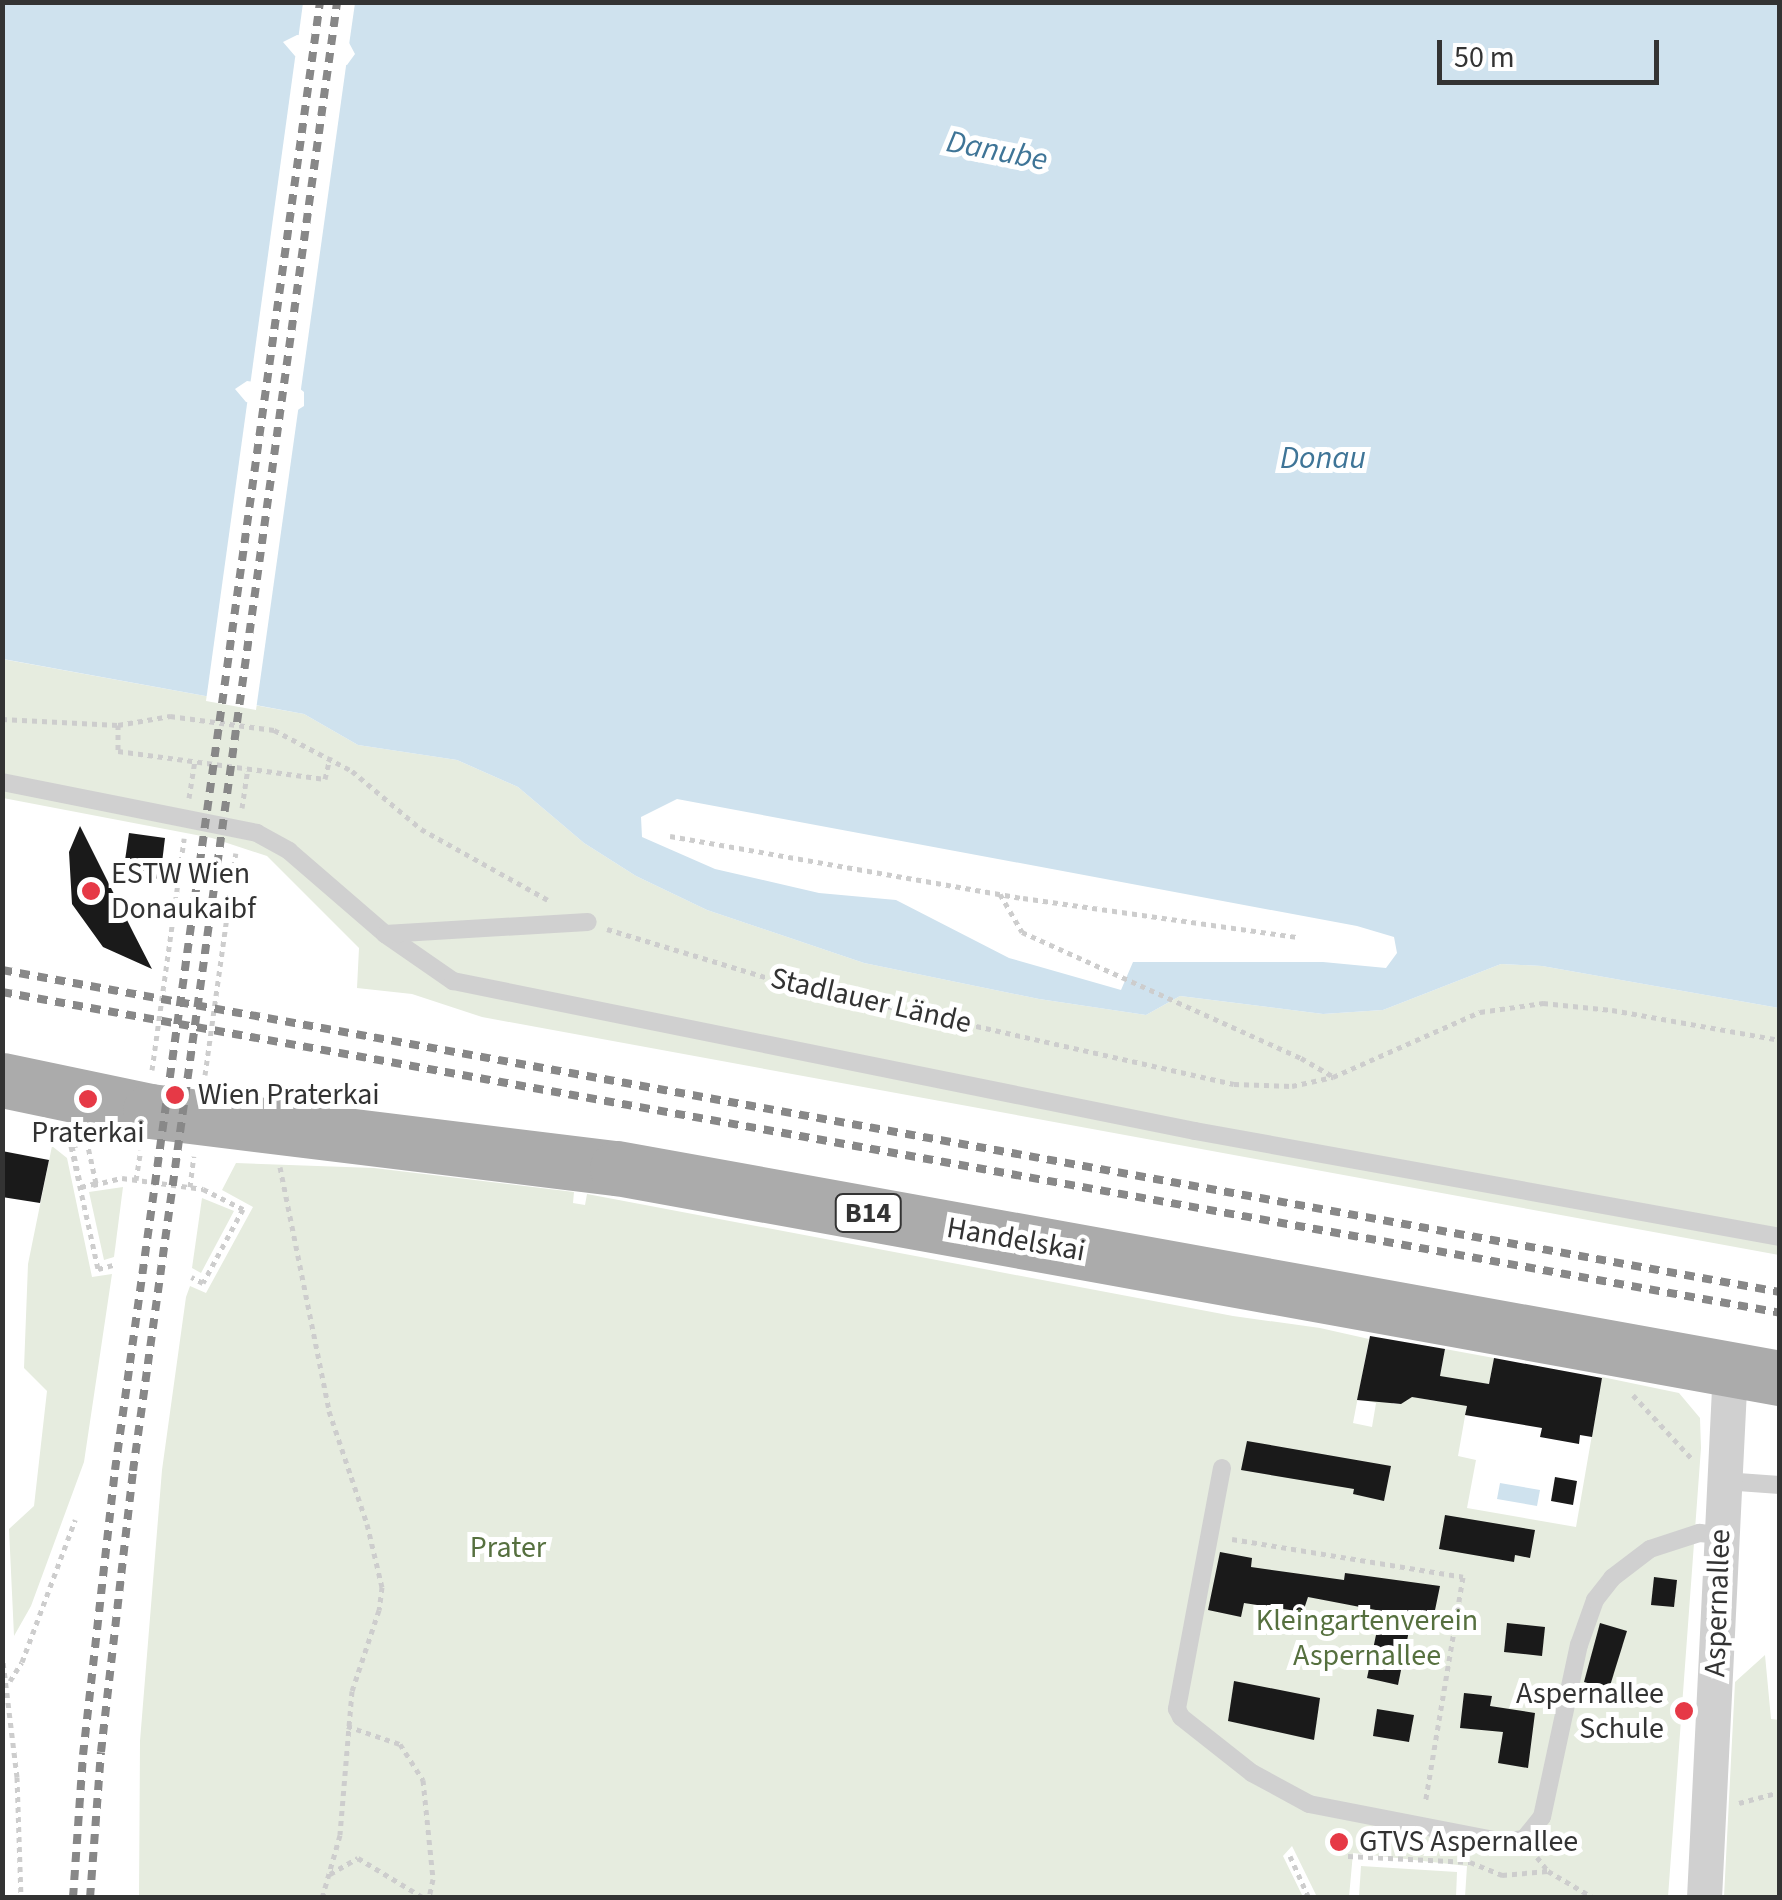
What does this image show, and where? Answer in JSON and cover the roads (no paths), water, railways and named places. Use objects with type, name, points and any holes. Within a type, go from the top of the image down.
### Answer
[{"type":"main road","name":"Handelskai","points":[[2,1080],[150,1111],[617,1168],[1755,1373]]},
{"type":"street","name":"Aspernallee","points":[[1704,1898],[1720,1535],[1710,1474],[1755,1373]]},
{"type":"lane","points":[[2,782],[256,833],[289,851],[384,934],[453,981],[1195,1131],[1780,1237]]},
{"type":"lane","points":[[384,934],[588,922]]},
{"type":"lane","points":[[1222,1468],[1177,1709],[1180,1717],[1281,1792],[1309,1804],[1504,1842],[1524,1840],[1542,1817],[1579,1644],[1595,1600],[1612,1578],[1650,1549],[1699,1533],[1720,1535]]},
{"type":"lane","points":[[1710,1474],[1780,1485]]},
{"type":"water","name":"Donau","points":[[2,3],[1779,3],[1779,1008],[1542,966],[1501,964],[1383,1010],[1323,1014],[1180,996],[1146,1015],[1039,999],[864,963],[707,910],[636,876],[584,843],[518,787],[457,760],[358,745],[304,714],[3,659]],"holes":[[[297,35],[347,39],[355,54],[347,65],[295,56],[283,42]],[[247,381],[299,388],[304,392],[304,406],[296,411],[246,402],[235,389]],[[677,799],[1357,926],[1394,937],[1397,953],[1386,968],[1323,962],[1133,962],[1121,990],[1009,958],[896,900],[819,893],[715,869],[642,837],[641,817]]]},
{"type":"water","points":[[1500,1483],[1540,1490],[1537,1506],[1497,1499]]},
{"type":"railway","points":[[73,1898],[83,1755],[115,1470],[320,2]]},
{"type":"railway","points":[[90,1898],[101,1752],[133,1471],[337,2]]},
{"type":"railway","points":[[2,970],[1780,1292]]},
{"type":"railway","points":[[2,992],[1780,1313]]},
{"type":"place","name":"ESTW Wien Donaukaibf","points":[[91,891]]},
{"type":"place","name":"Wien Praterkai","points":[[175,1095]]},
{"type":"place","name":"Praterkai","points":[[88,1099]]},
{"type":"place","name":"Aspernallee Schule","points":[[1684,1711]]},
{"type":"place","name":"GTVS Aspernallee","points":[[1339,1842]]},
{"type":"water label","name":"Danube","points":[[997,151]]},
{"type":"park label","name":"Prater","points":[[508,1548]]},
{"type":"park label","name":"Kleingartenverein Aspernallee","points":[[1367,1638]]}]
